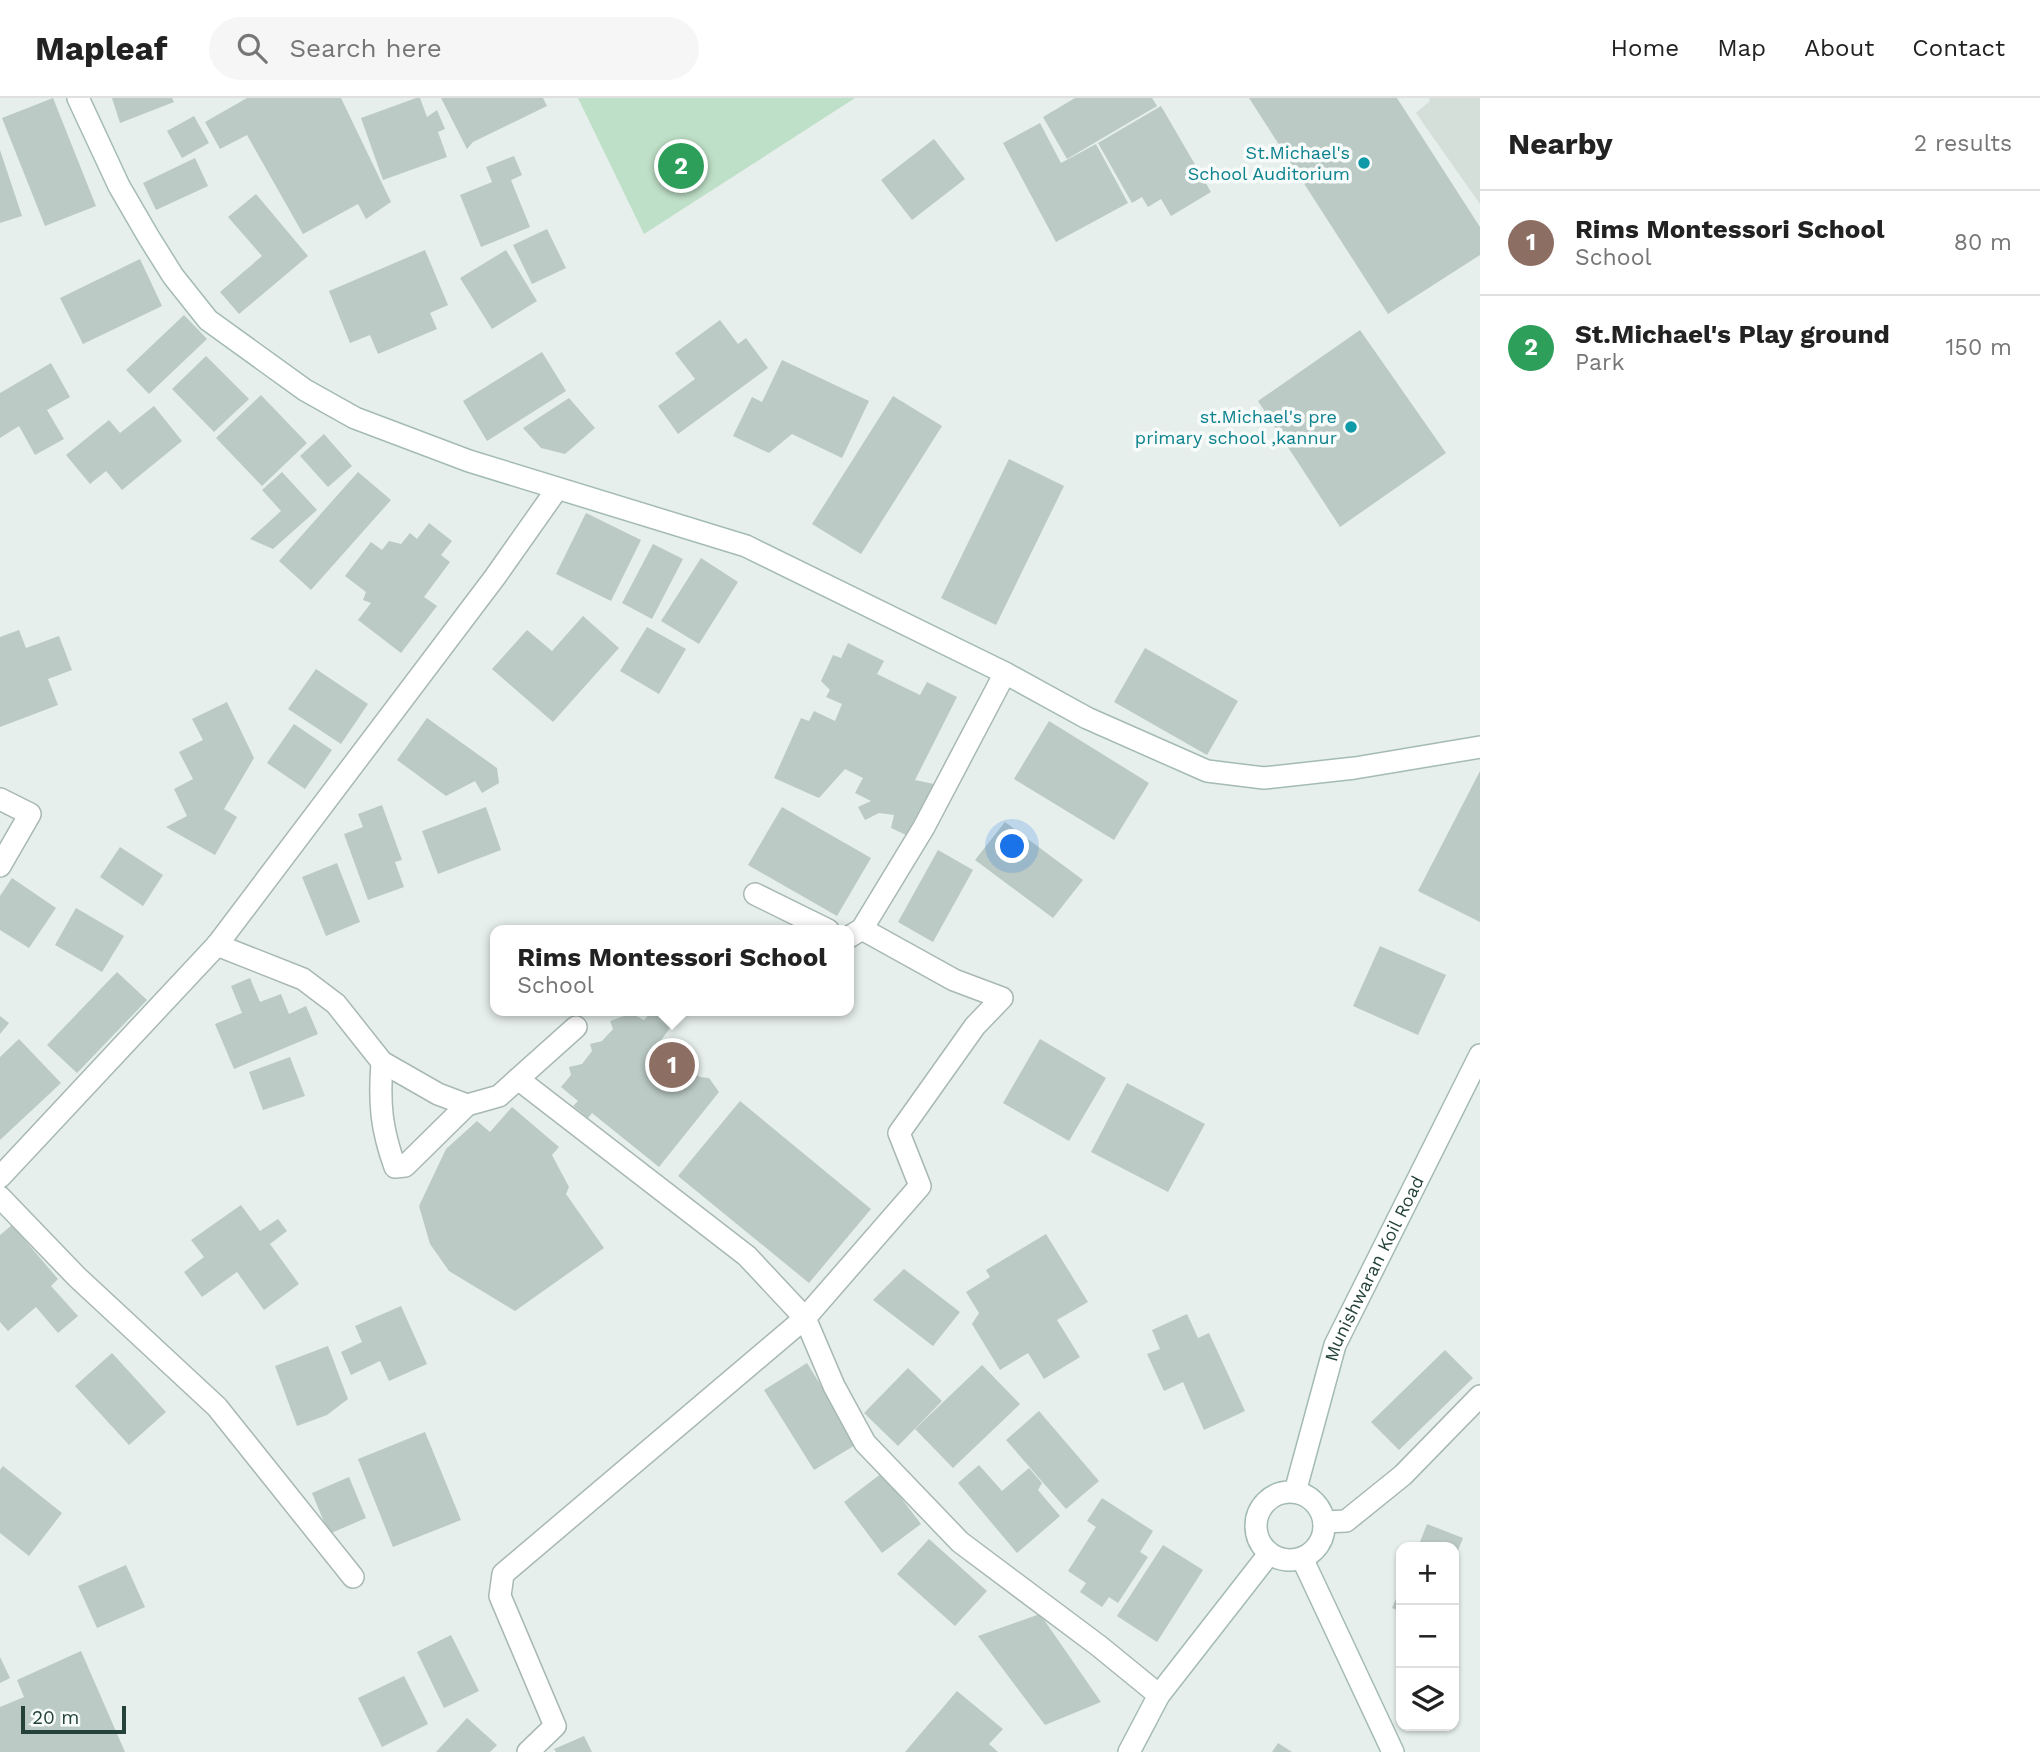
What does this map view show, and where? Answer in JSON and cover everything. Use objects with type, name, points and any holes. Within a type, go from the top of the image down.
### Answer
[{"type":"street","points":[[78,98],[119,186],[148,236],[208,320],[305,390],[355,418],[468,461],[746,547],[1005,673],[1087,718],[1195,766],[1238,778],[1264,778],[1355,768],[1480,747]]},
{"type":"street","points":[[0,1177],[217,945],[495,577],[557,489]]},
{"type":"street","points":[[528,1752],[555,1726],[500,1596],[503,1574],[805,1318],[920,1186],[899,1133],[975,1026],[1002,998],[954,980],[855,933],[924,828],[1005,673]]},
{"type":"street","points":[[0,799],[30,814],[0,866]]},
{"type":"street","points":[[755,894],[818,925]]},
{"type":"street","points":[[217,945],[303,979],[336,1004],[382,1062],[438,1094],[467,1105]]},
{"type":"street","points":[[382,1062],[379,1098],[382,1133],[395,1167],[405,1166],[423,1152],[467,1105],[499,1096],[576,1027]]},
{"type":"street","name":"Munishwaran Koil Road","points":[[1295,1492],[1335,1345],[1480,1055]]},
{"type":"street","points":[[518,1079],[747,1256],[805,1318],[834,1386],[865,1443],[960,1542],[1099,1646],[1159,1696]]},
{"type":"street","points":[[0,1196],[77,1277],[217,1407],[353,1577]]},
{"type":"street","points":[[1324,1522],[1346,1521],[1403,1475],[1480,1396]]},
{"type":"street","points":[[1295,1492],[1314,1502],[1324,1522],[1319,1544],[1302,1558],[1290,1560],[1269,1554],[1256,1535],[1258,1513],[1273,1496],[1295,1492]]},
{"type":"street","points":[[1129,1752],[1159,1696],[1269,1554]]},
{"type":"street","points":[[1302,1558],[1393,1752]]},
{"type":"shaded area","points":[[1429,98],[1480,98],[1480,204],[1416,113],[1430,101]]},
{"type":"green space","points":[[578,98],[855,98],[644,234]]},
{"type":"building","points":[[53,98],[96,206],[45,226],[2,118]]},
{"type":"building","points":[[112,98],[172,98],[174,102],[120,123]]},
{"type":"building","points":[[247,98],[341,98],[391,202],[366,219],[358,204],[303,234],[247,135],[220,149],[205,122]]},
{"type":"building","points":[[420,98],[427,117],[437,110],[445,129],[438,132],[447,157],[383,180],[361,118]]},
{"type":"building","points":[[441,98],[543,98],[547,106],[473,142],[467,149]]},
{"type":"building","points":[[1075,98],[1152,98],[1157,106],[1067,159],[1043,117]]},
{"type":"building","name":"St.Michael's School Auditorium","points":[[1249,98],[1397,98],[1480,227],[1480,255],[1388,314]]},
{"type":"building","points":[[1161,106],[1211,192],[1171,216],[1161,199],[1148,207],[1142,197],[1132,203],[1098,143]]},
{"type":"building","points":[[194,116],[209,143],[182,158],[167,131]]},
{"type":"building","points":[[1040,123],[1061,163],[1096,144],[1128,203],[1056,242],[1003,143]]},
{"type":"building","points":[[934,139],[965,179],[912,220],[881,180]]},
{"type":"building","points":[[0,150],[22,216],[0,223]]},
{"type":"building","points":[[514,156],[522,175],[511,180],[530,227],[481,247],[460,195],[492,182],[486,167]]},
{"type":"building","points":[[195,158],[208,186],[156,210],[143,183]]},
{"type":"building","points":[[256,194],[308,256],[239,314],[220,292],[262,256],[228,217]]},
{"type":"building","points":[[547,229],[566,268],[532,284],[513,245]]},
{"type":"building","points":[[425,250],[448,305],[430,313],[437,329],[378,354],[370,335],[350,343],[329,291]]},
{"type":"building","points":[[506,250],[537,301],[492,329],[460,278]]},
{"type":"building","points":[[140,259],[162,306],[83,344],[60,298]]},
{"type":"building","points":[[184,315],[207,339],[149,394],[126,370]]},
{"type":"building","points":[[720,320],[738,344],[746,338],[768,368],[678,434],[658,406],[695,379],[675,353]]},
{"type":"building","name":"st.Michael's pre primary school ,kannur","points":[[1360,330],[1446,453],[1340,527],[1258,401]]},
{"type":"building","points":[[542,352],[566,391],[487,441],[463,401]]},
{"type":"building","points":[[206,356],[249,399],[214,432],[172,389]]},
{"type":"building","points":[[782,360],[869,401],[842,458],[792,434],[769,453],[733,436],[752,397],[762,402]]},
{"type":"building","points":[[51,363],[70,397],[47,410],[64,439],[35,455],[19,426],[0,438],[0,393]]},
{"type":"building","points":[[261,395],[307,443],[262,486],[216,438]]},
{"type":"building","points":[[893,396],[942,426],[861,554],[812,524]]},
{"type":"building","points":[[569,398],[595,428],[565,454],[541,448],[523,428]]},
{"type":"building","points":[[154,406],[182,441],[122,490],[106,471],[90,484],[66,455],[109,420],[120,433]]},
{"type":"building","points":[[324,434],[352,466],[328,487],[300,456]]},
{"type":"building","points":[[1009,459],[1064,486],[996,625],[941,598]]},
{"type":"building","points":[[282,472],[317,510],[273,549],[250,539],[281,511],[262,490]]},
{"type":"building","points":[[358,472],[391,500],[311,590],[279,561]]},
{"type":"building","points":[[586,513],[641,540],[611,601],[556,574]]},
{"type":"building","points":[[429,523],[452,541],[441,555],[450,562],[424,597],[437,606],[401,653],[358,620],[371,603],[363,600],[366,592],[345,576],[371,542],[382,550],[389,541],[401,544],[410,533],[417,539]]},
{"type":"building","points":[[653,544],[683,559],[652,619],[622,603]]},
{"type":"building","points":[[701,558],[738,582],[699,644],[661,621]]},
{"type":"building","points":[[583,616],[619,648],[553,722],[492,669],[527,630],[552,651]]},
{"type":"building","points":[[647,627],[686,649],[659,694],[620,671]]},
{"type":"building","points":[[19,630],[26,648],[59,636],[72,670],[48,679],[58,705],[0,727],[0,637]]},
{"type":"building","points":[[848,643],[884,661],[877,674],[920,695],[927,682],[957,697],[915,780],[934,784],[906,835],[891,828],[894,815],[879,813],[865,820],[858,807],[871,801],[855,793],[863,778],[845,769],[819,798],[774,778],[801,718],[809,721],[814,711],[835,721],[842,704],[826,697],[830,690],[821,681],[833,655],[841,658]]},
{"type":"building","points":[[1145,648],[1238,701],[1207,755],[1114,702]]},
{"type":"building","points":[[316,669],[368,704],[341,744],[288,709]]},
{"type":"building","points":[[227,702],[254,758],[224,809],[237,817],[215,855],[166,827],[187,816],[174,789],[193,779],[179,752],[203,740],[192,719]]},
{"type":"building","points":[[427,718],[497,768],[499,783],[482,793],[475,781],[446,796],[397,760]]},
{"type":"building","points":[[1049,721],[1149,783],[1114,840],[1014,779]]},
{"type":"building","points":[[294,724],[332,750],[305,789],[267,763]]},
{"type":"building","points":[[1480,771],[1480,922],[1418,891]]},
{"type":"building","points":[[382,805],[402,860],[395,862],[404,887],[368,900],[344,834],[363,827],[358,814]]},
{"type":"building","points":[[486,807],[501,850],[438,874],[422,831]]},
{"type":"building","points":[[782,807],[871,858],[837,916],[748,865]]},
{"type":"building","points":[[1005,822],[1083,880],[1053,918],[975,860]]},
{"type":"building","points":[[120,847],[163,875],[143,906],[100,877]]},
{"type":"building","points":[[938,850],[973,870],[933,942],[898,922]]},
{"type":"building","points":[[337,863],[360,922],[326,936],[302,877]]},
{"type":"building","points":[[12,878],[56,908],[29,948],[0,930],[0,896]]},
{"type":"building","points":[[76,908],[124,936],[102,972],[55,945]]},
{"type":"building","points":[[1380,946],[1446,975],[1418,1035],[1353,1006]]},
{"type":"building","points":[[117,972],[147,1000],[77,1073],[47,1045]]},
{"type":"building","points":[[250,978],[260,1002],[281,994],[289,1014],[306,1006],[318,1034],[234,1069],[215,1024],[242,1013],[231,986]]},
{"type":"building","points":[[0,1016],[9,1023],[0,1034]]},
{"type":"building","points":[[624,1016],[636,1016],[644,1020],[648,1016],[663,1016],[673,1024],[659,1043],[678,1057],[684,1057],[686,1068],[700,1077],[709,1078],[719,1092],[659,1167],[592,1113],[588,1118],[573,1106],[578,1101],[561,1087],[571,1075],[569,1067],[582,1064],[592,1051],[590,1044],[602,1041],[613,1029],[610,1021]]},
{"type":"building","points":[[19,1039],[61,1083],[0,1140],[0,1057]]},
{"type":"building","points":[[1040,1039],[1106,1078],[1069,1141],[1003,1103]]},
{"type":"building","points":[[290,1057],[305,1096],[263,1110],[249,1072]]},
{"type":"building","points":[[1127,1083],[1205,1124],[1168,1192],[1091,1152]]},
{"type":"building","points":[[740,1101],[871,1209],[809,1283],[678,1176]]},
{"type":"building","points":[[512,1107],[559,1147],[552,1155],[569,1187],[566,1194],[604,1248],[515,1311],[449,1271],[430,1244],[419,1206],[446,1149],[477,1121],[490,1132]]},
{"type":"building","points":[[241,1205],[260,1231],[278,1219],[287,1231],[270,1244],[299,1284],[264,1310],[237,1272],[202,1297],[184,1272],[204,1257],[191,1240]]},
{"type":"building","points":[[12,1225],[58,1279],[51,1286],[78,1316],[58,1333],[36,1307],[8,1331],[0,1322],[0,1235]]},
{"type":"building","points":[[1046,1234],[1088,1302],[1057,1320],[1080,1357],[1044,1379],[1028,1353],[1000,1370],[972,1324],[979,1313],[966,1292],[990,1277],[986,1270]]},
{"type":"building","points":[[904,1269],[960,1312],[933,1346],[873,1300]]},
{"type":"building","points":[[401,1306],[427,1364],[389,1381],[380,1361],[351,1375],[341,1352],[362,1342],[355,1326]]},
{"type":"building","points":[[1187,1314],[1198,1338],[1209,1333],[1245,1411],[1204,1430],[1183,1382],[1164,1391],[1147,1354],[1160,1349],[1152,1330]]},
{"type":"building","points":[[328,1346],[348,1399],[327,1415],[297,1426],[275,1366]]},
{"type":"building","points":[[1445,1350],[1473,1378],[1399,1450],[1371,1422]]},
{"type":"building","points":[[112,1353],[166,1412],[129,1445],[75,1386]]},
{"type":"building","points":[[807,1363],[857,1444],[814,1470],[764,1390]]},
{"type":"building","points":[[982,1365],[1020,1404],[953,1468],[915,1429]]},
{"type":"building","points":[[908,1368],[942,1401],[898,1446],[864,1413]]},
{"type":"building","points":[[1039,1411],[1099,1481],[1066,1509],[1006,1440]]},
{"type":"building","points":[[425,1432],[461,1520],[393,1547],[358,1459]]},
{"type":"building","points":[[979,1465],[1002,1491],[1029,1468],[1042,1483],[1038,1490],[1060,1516],[1017,1553],[958,1483]]},
{"type":"building","points":[[3,1466],[62,1513],[29,1556],[0,1533],[0,1470]]},
{"type":"building","points":[[882,1473],[921,1524],[882,1553],[844,1502]]},
{"type":"building","points":[[349,1477],[366,1518],[329,1534],[312,1493]]},
{"type":"building","points":[[1102,1498],[1153,1531],[1140,1552],[1148,1557],[1118,1603],[1109,1597],[1102,1607],[1080,1592],[1086,1583],[1068,1571],[1096,1527],[1087,1521]]},
{"type":"building","points":[[1427,1524],[1463,1538],[1459,1548],[1459,1542],[1420,1542]]},
{"type":"building","points":[[929,1539],[987,1591],[955,1626],[897,1574]]},
{"type":"building","points":[[1163,1545],[1203,1570],[1157,1642],[1117,1616]]},
{"type":"building","points":[[126,1565],[145,1607],[97,1628],[78,1586]]},
{"type":"building","points":[[1040,1614],[1101,1702],[1045,1725],[978,1636]]},
{"type":"building","points":[[451,1635],[479,1691],[444,1708],[417,1652]]},
{"type":"building","points":[[81,1651],[125,1752],[0,1752],[0,1707],[24,1697],[17,1680]]},
{"type":"building","points":[[0,1657],[10,1678],[0,1683]]},
{"type":"building","points":[[404,1676],[428,1724],[382,1747],[358,1698]]},
{"type":"building","points":[[957,1691],[1003,1729],[989,1744],[998,1752],[905,1752]]},
{"type":"building","points":[[467,1718],[497,1745],[490,1752],[436,1752]]},
{"type":"building","points":[[584,1736],[592,1752],[556,1752],[554,1749]]},
{"type":"building","points":[[1278,1743],[1292,1752],[1272,1752]]},
{"type":"place","name":"St.Michael's School Auditorium","points":[[1364,163]]},
{"type":"place","name":"St.Michael's Play ground","points":[[681,166]]},
{"type":"place","name":"st.Michael's pre primary school ,kannur","points":[[1351,427]]},
{"type":"place","name":"Rims Montessori School","points":[[672,1065]]}]
